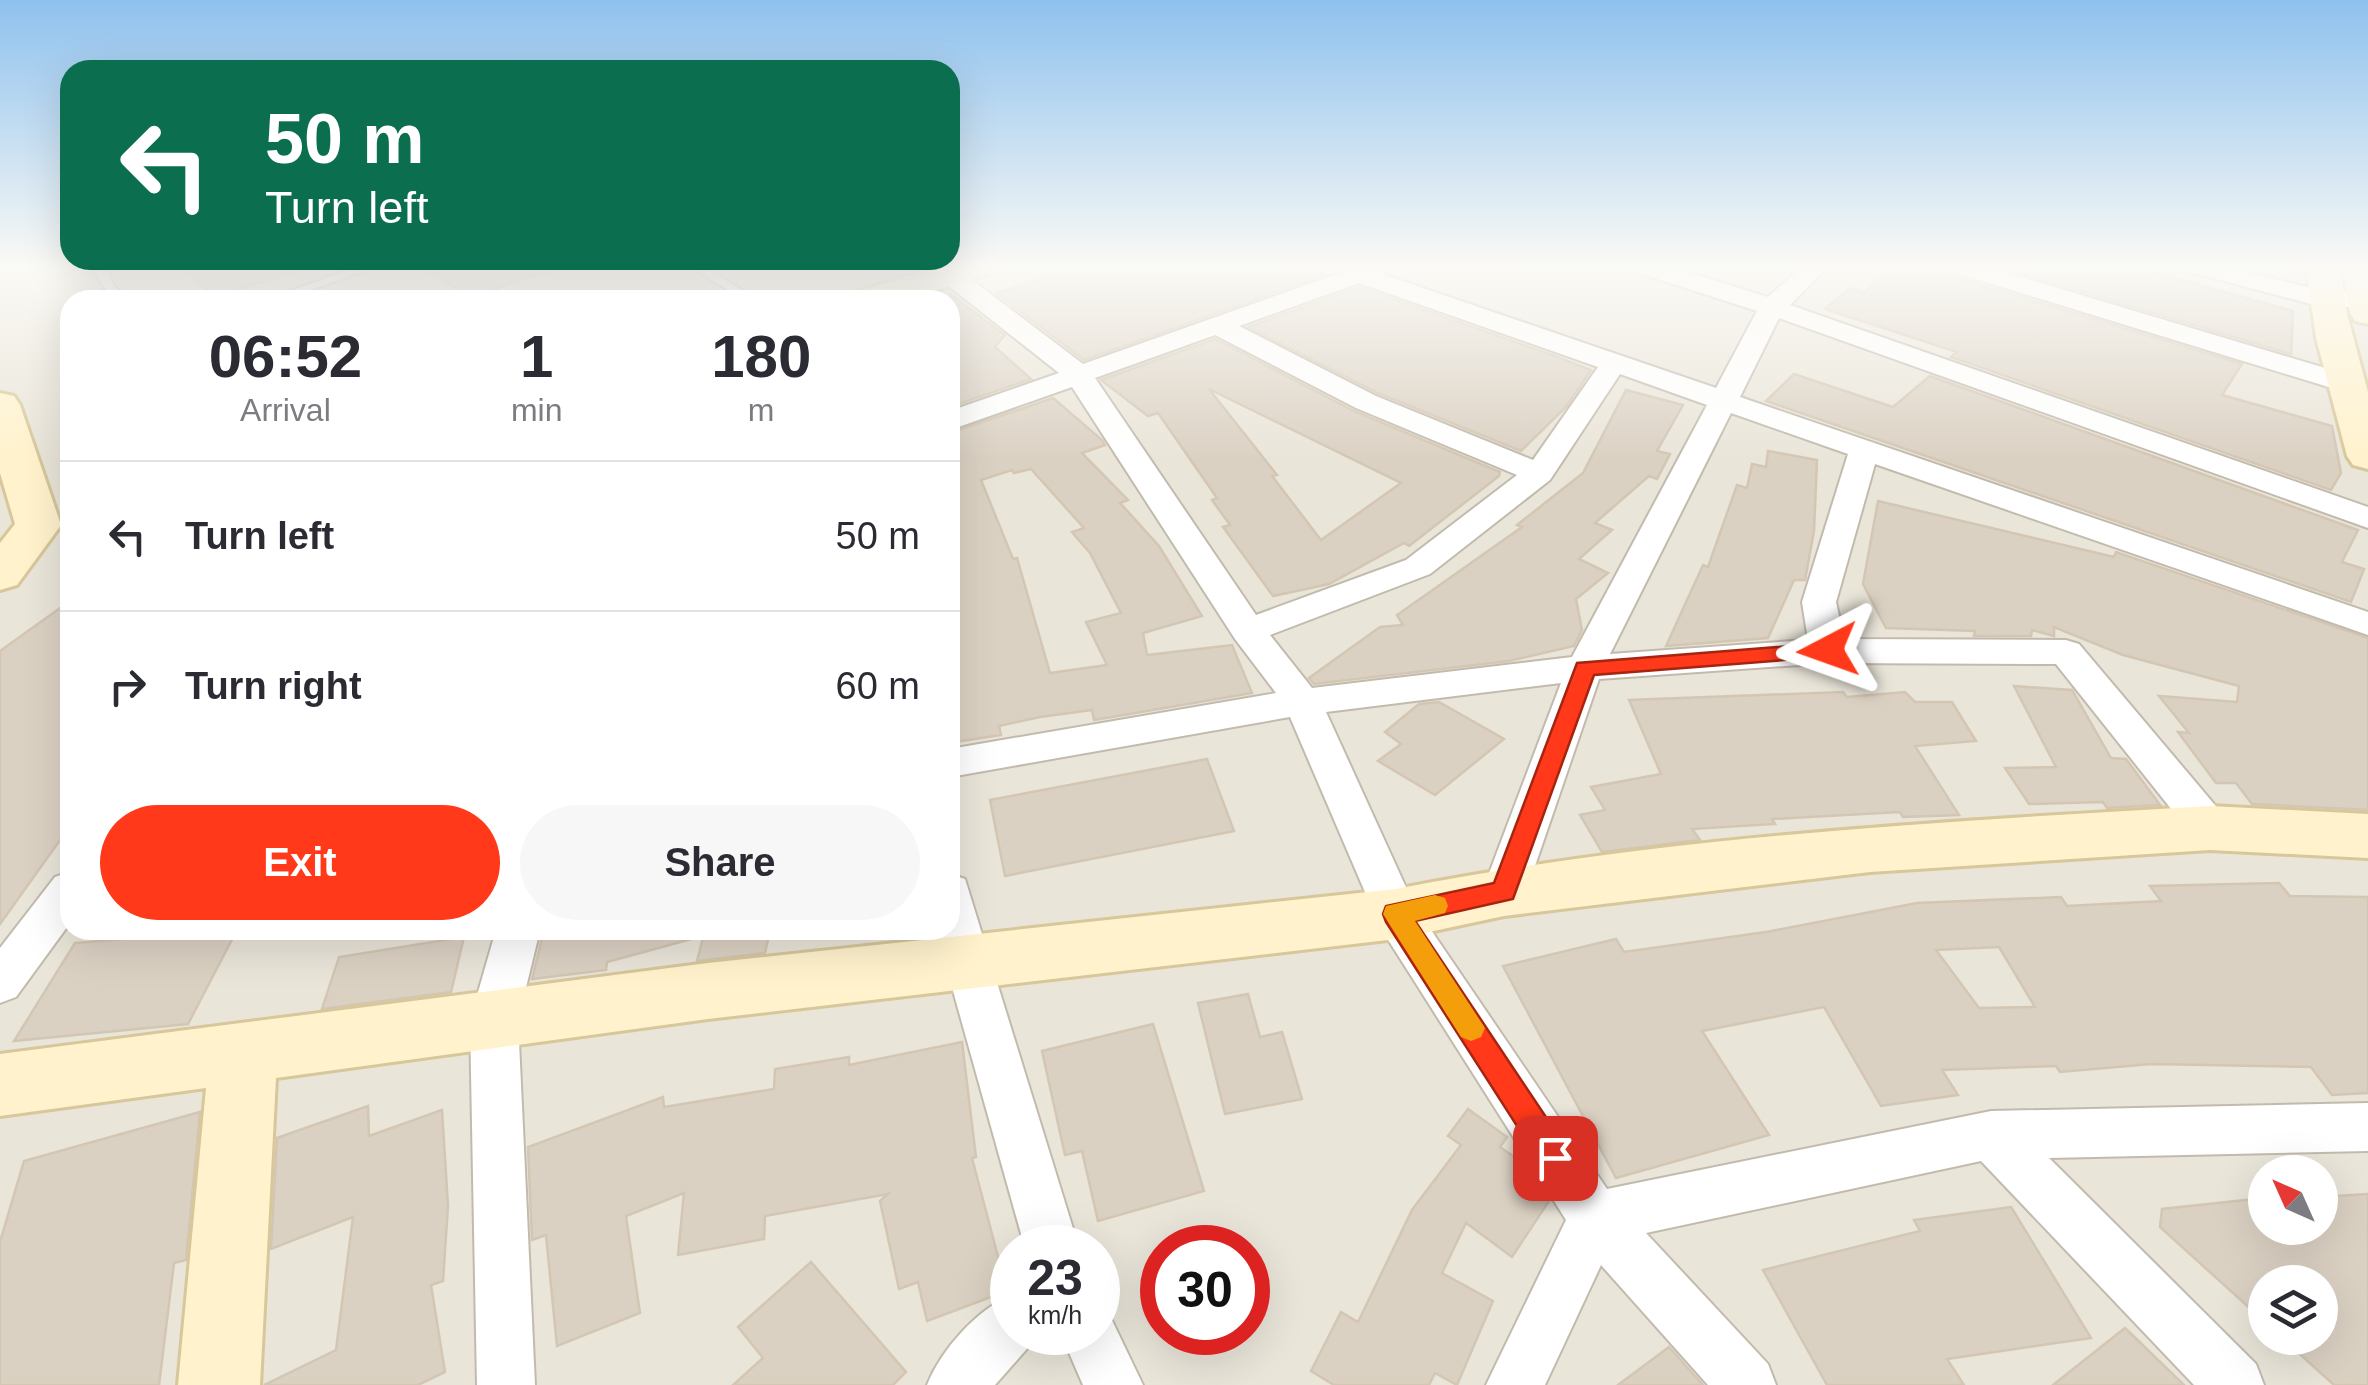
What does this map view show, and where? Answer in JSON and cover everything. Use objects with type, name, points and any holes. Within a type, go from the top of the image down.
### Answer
[{"type":"main road","points":[[2348,331],[2344,383],[2368,456]]},
{"type":"main road","points":[[0,405],[36,526],[0,575]]},
{"type":"main road","points":[[3,1095],[242,1054],[494,1020],[1396,914],[1504,892],[1870,849],[2210,828],[2368,836]]},
{"type":"main road","points":[[218,1385],[242,1054]]},
{"type":"street","points":[[1031,331],[1078,374],[1248,630],[1302,702],[1396,914],[1595,1218],[1747,1385]]},
{"type":"street","points":[[960,418],[1206,331]]},
{"type":"street","points":[[1229,331],[1366,402],[1539,472]]},
{"type":"street","points":[[1527,331],[1613,364],[2368,624]]},
{"type":"street","points":[[1504,892],[1585,668],[1760,331]]},
{"type":"street","points":[[1839,331],[2368,518]]},
{"type":"street","points":[[2171,331],[2344,383]]},
{"type":"street","points":[[1248,630],[1418,567],[1539,472],[1613,364]]},
{"type":"street","points":[[1828,650],[1819,602],[1864,450]]},
{"type":"street","points":[[960,761],[1302,702],[1585,668],[1828,650],[2066,652],[2210,828]]},
{"type":"street","points":[[0,983],[60,902]]},
{"type":"street","points":[[960,935],[1045,1225]]},
{"type":"street","points":[[506,1385],[494,1020],[515,940]]},
{"type":"street","points":[[1595,1218],[1990,1135],[2368,1127]]},
{"type":"street","points":[[1990,1135],[2235,1385]]},
{"type":"street","points":[[1515,1385],[1595,1218]]},
{"type":"street","points":[[956,1385],[990,1347]]},
{"type":"street","points":[[1099,1355],[1114,1385]]},
{"type":"shaded area","points":[[0,331],[60,331],[60,940],[960,940],[960,331],[2368,331],[2368,1385],[0,1385]]},
{"type":"building","points":[[960,331],[999,331],[1005,335],[995,347],[1031,379],[960,404]]},
{"type":"building","points":[[1045,331],[1167,331],[1084,360]]},
{"type":"building","points":[[1255,331],[1483,331],[1591,370],[1566,407],[1521,451],[1378,393]]},
{"type":"building","points":[[1891,331],[2132,331],[2242,364],[2222,395],[2332,426],[2341,473],[2331,490],[1951,357],[1957,352]]},
{"type":"building","points":[[2213,331],[2292,331],[2291,354]]},
{"type":"building","points":[[1215,339],[1354,411],[1500,472],[1409,546],[1404,543],[1329,584],[1273,596],[1223,527],[1230,525],[1212,500],[1217,498],[1158,413],[1148,416],[1101,380]],"holes":[[[1209,389],[1401,483],[1321,540],[1272,476],[1277,475]]]},
{"type":"building","points":[[1794,374],[1893,407],[1930,376],[2358,530],[2342,562],[2364,569],[2351,602],[1766,401]]},
{"type":"building","points":[[1626,390],[1683,405],[1657,451],[1670,454],[1657,479],[1649,476],[1595,523],[1612,530],[1579,559],[1608,573],[1576,599],[1582,630],[1574,646],[1509,661],[1314,684],[1309,678],[1380,627],[1403,625],[1397,615],[1522,527],[1517,525],[1583,473]]},
{"type":"building","points":[[1053,398],[1102,440],[1105,445],[1082,453],[1128,500],[1120,503],[1159,546],[1202,616],[1143,633],[1147,655],[1232,645],[1252,693],[1094,720],[1092,710],[1040,717],[999,726],[1001,735],[960,741],[960,430]],"holes":[[[1031,469],[1084,528],[1072,532],[1090,553],[1121,613],[1086,622],[1107,665],[1050,673],[1017,558],[1013,559],[981,480],[1012,470],[1014,473]]]},
{"type":"building","points":[[1768,451],[1817,460],[1814,531],[1805,580],[1794,580],[1768,638],[1666,646],[1703,565],[1708,567],[1737,485],[1747,488],[1752,464],[1766,467]]},
{"type":"building","points":[[1878,501],[2114,557],[2116,552],[2368,638],[2368,810],[2252,804],[2236,783],[2216,783],[2178,732],[2189,733],[2159,696],[2237,702],[2239,686],[2123,655],[2054,627],[2054,636],[2032,630],[2031,636],[1974,636],[1975,631],[1886,628],[1863,584]]},
{"type":"building","points":[[60,608],[60,840],[0,924],[0,651]]},
{"type":"building","points":[[2014,686],[2072,690],[2111,758],[2126,759],[2160,805],[2107,808],[2103,802],[2029,804],[2005,768],[2056,767]]},
{"type":"building","points":[[1843,692],[1847,697],[1905,692],[1915,702],[1952,702],[1976,741],[1915,746],[1959,815],[1903,817],[1900,812],[1772,819],[1775,824],[1692,829],[1700,840],[1602,852],[1580,815],[1605,810],[1591,787],[1661,774],[1629,700]]},
{"type":"building","points":[[1439,702],[1504,739],[1435,795],[1378,761],[1401,744],[1385,732],[1419,704]]},
{"type":"building","points":[[1207,759],[1234,831],[1005,876],[990,800]]},
{"type":"building","points":[[2279,883],[2290,896],[2368,897],[2368,1093],[2332,1095],[2311,1067],[2151,1064],[2060,1072],[2056,1066],[1942,1070],[1958,1095],[1881,1106],[1824,1007],[1702,1031],[1769,1135],[1616,1178],[1503,966],[1616,939],[1624,952],[1766,932],[1917,903],[2061,897],[2067,906],[2161,901],[2150,886]],"holes":[[[1999,947],[2035,1007],[1979,1008],[1936,950]]]},
{"type":"building","points":[[232,940],[188,1024],[14,1041],[75,943]]},
{"type":"building","points":[[463,940],[451,992],[322,1009],[339,957]]},
{"type":"building","points":[[542,940],[688,940],[607,962],[606,970],[532,979]]},
{"type":"building","points":[[702,940],[768,940],[765,953],[697,961]]},
{"type":"building","points":[[1248,994],[1260,1037],[1282,1032],[1302,1099],[1225,1114],[1198,1003]]},
{"type":"building","points":[[1153,1024],[1204,1191],[1098,1221],[1082,1151],[1065,1155],[1042,1051]]},
{"type":"building","points":[[962,1042],[976,1157],[972,1158],[990,1226],[990,1297],[927,1321],[918,1282],[899,1289],[880,1201],[888,1194],[765,1216],[764,1239],[678,1255],[684,1193],[626,1216],[640,1313],[557,1346],[546,1235],[532,1240],[528,1147],[663,1097],[664,1107],[774,1089],[775,1069],[849,1057],[849,1065]]},
{"type":"building","points":[[368,1106],[369,1136],[442,1110],[448,1206],[443,1281],[431,1285],[445,1372],[418,1385],[264,1385],[336,1350],[353,1217],[271,1249],[277,1138]]},
{"type":"building","points":[[1468,1109],[1507,1137],[1500,1147],[1527,1166],[1549,1201],[1512,1257],[1466,1223],[1442,1273],[1493,1301],[1457,1385],[1435,1373],[1429,1385],[1334,1385],[1311,1371],[1341,1312],[1358,1322],[1412,1210],[1461,1145],[1448,1136]]},
{"type":"building","points":[[200,1112],[186,1260],[174,1263],[159,1385],[0,1385],[0,1242],[24,1161]]},
{"type":"building","points":[[2368,1194],[2368,1385],[2334,1385],[2301,1355],[2338,1355],[2338,1265],[2248,1265],[2248,1307],[2160,1227],[2162,1209],[2248,1200],[2248,1245],[2338,1245],[2338,1196]]},
{"type":"building","points":[[2011,1207],[2091,1338],[1947,1359],[1964,1385],[1827,1385],[1763,1270],[1920,1231],[1914,1220]]},
{"type":"building","points":[[811,1262],[906,1372],[893,1385],[733,1385],[763,1358],[738,1327]]},
{"type":"building","points":[[2125,1328],[2184,1385],[2053,1385],[2087,1358]]},
{"type":"building","points":[[1669,1347],[1703,1385],[1618,1385]]},
{"type":"slow traffic","points":[[1435,906],[1396,914],[1471,1028]]},
{"type":"route","points":[[1555,1158],[1396,914],[1504,892],[1585,668],[1828,650]]}]
